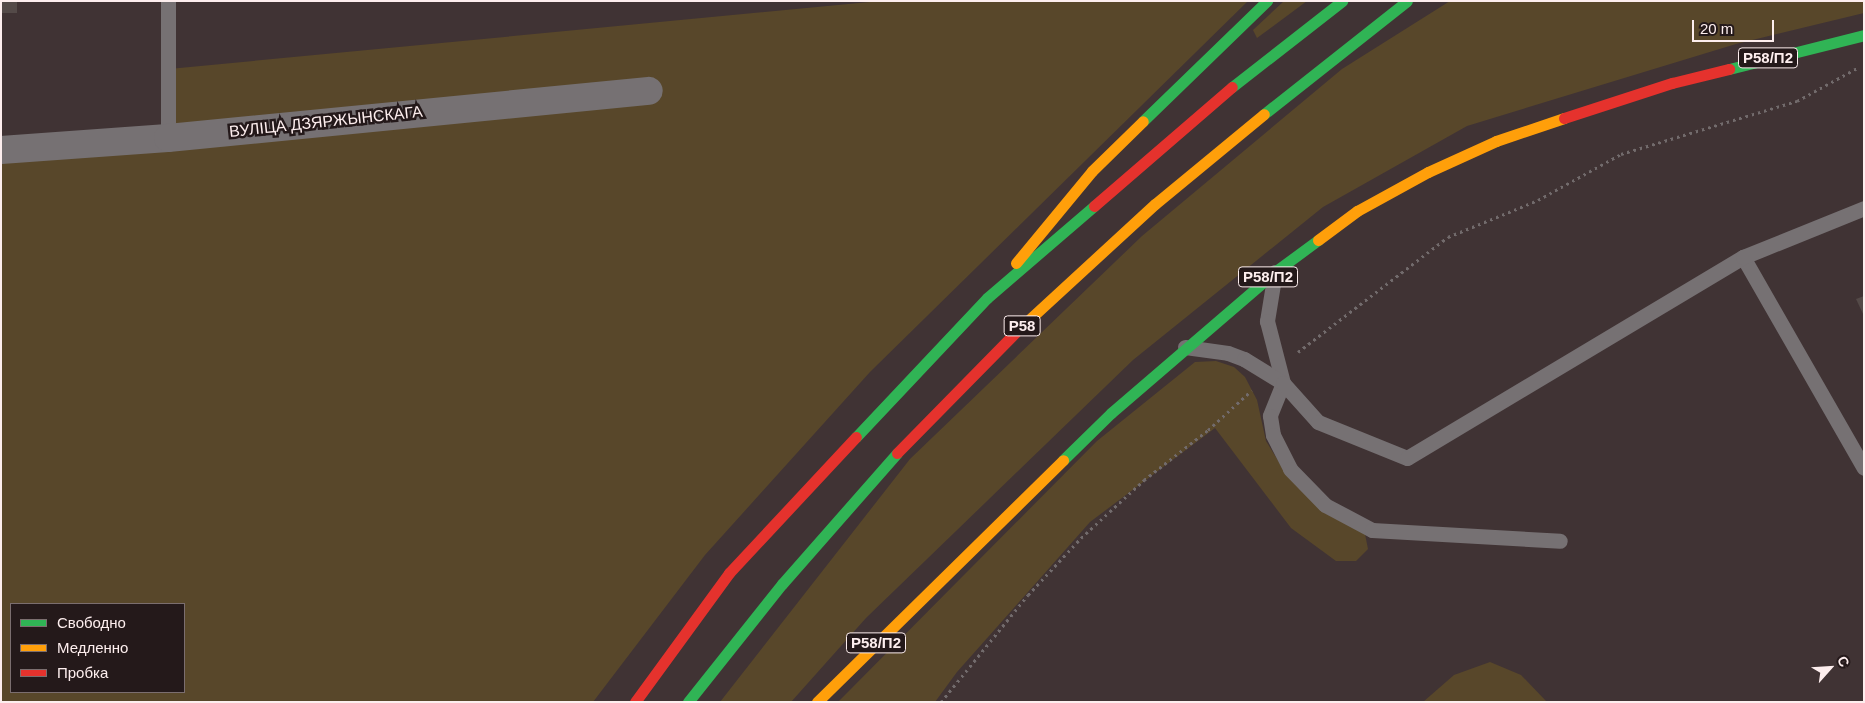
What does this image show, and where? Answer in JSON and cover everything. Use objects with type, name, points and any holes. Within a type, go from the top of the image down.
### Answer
[{"type":"main road","points":[[986,298],[1092,171],[1267,1]]},
{"type":"main road","name":"Р58","points":[[635,702],[729,573],[986,298],[1264,58],[1342,1]]},
{"type":"main road","name":"Р58","points":[[688,702],[782,584],[920,427],[1042,306],[1155,204],[1276,103],[1407,1]]},
{"type":"main road","name":"Р58/П2","points":[[817,702],[1111,413],[1185,347],[1276,271],[1357,212],[1428,172],[1496,141],[1672,83],[1864,35]]},
{"type":"street","name":"ВУЛІЦА ДЗЯРЖЫНСКАГА","points":[[1,150],[168,138],[649,91]]},
{"type":"lane","points":[[168,1],[168,138]]},
{"type":"lane","points":[[1276,271],[1267,320],[1274,371],[1283,384],[1318,422],[1407,458],[1743,257],[1864,208]]},
{"type":"lane","points":[[1743,257],[1864,468]]},
{"type":"lane","points":[[1185,347],[1228,353],[1274,371]]},
{"type":"lane","points":[[1283,384],[1270,416],[1272,435],[1290,469],[1325,504],[1372,530],[1560,541]]},
{"type":"path","points":[[941,702],[1028,595],[1081,538],[1144,480],[1208,430],[1274,371],[1448,237],[1538,200],[1621,154],[1797,101],[1864,64]]},
{"type":"shaded area","points":[[880,1],[1248,1],[870,372],[705,555],[593,702],[1,702],[1,150],[168,138],[169,69]]},
{"type":"shaded area","points":[[1284,1],[1307,1],[1257,38],[1253,30]]},
{"type":"shaded area","points":[[1450,1],[1864,1],[1864,13],[1736,44],[1467,126],[1323,207],[1133,360],[866,618],[791,702],[720,702],[910,459],[1142,236],[1342,69]]},
{"type":"shaded area","points":[[1216,361],[1234,367],[1245,377],[1257,400],[1266,441],[1285,472],[1365,534],[1368,549],[1356,561],[1336,561],[1291,528],[1215,428],[1090,522],[957,672],[935,702],[838,702],[1097,441],[1195,362]]},
{"type":"shaded area","points":[[1490,662],[1521,675],[1547,702],[1423,702],[1454,675]]},
{"type":"building","points":[[1,1],[17,1],[17,13],[1,13]]},
{"type":"building","points":[[1864,296],[1864,316],[1856,299]]},
{"type":"traffic: fast","points":[[1143,121],[1267,1]]},
{"type":"traffic: fast","points":[[1232,87],[1342,1]]},
{"type":"traffic: fast","points":[[1264,114],[1407,1]]},
{"type":"traffic: fast","points":[[1729,69],[1864,35]]},
{"type":"traffic: fast","points":[[856,437],[987,298],[1094,206]]},
{"type":"traffic: fast","points":[[1063,460],[1111,413],[1276,271],[1318,240]]},
{"type":"traffic: fast","points":[[688,702],[782,584],[897,453]]},
{"type":"traffic: slow","points":[[1020,328],[1155,204],[1264,114]]},
{"type":"traffic: slow","points":[[1318,240],[1357,211],[1428,172],[1496,141],[1564,118]]},
{"type":"traffic: slow","points":[[1016,263],[1092,171],[1143,121]]},
{"type":"traffic: slow","points":[[817,702],[1063,460]]},
{"type":"traffic: jam","points":[[1564,118],[1672,83],[1729,69]]},
{"type":"traffic: jam","points":[[1094,206],[1232,87]]},
{"type":"traffic: jam","points":[[897,453],[1020,328]]},
{"type":"traffic: jam","points":[[635,702],[729,573],[856,437]]}]
